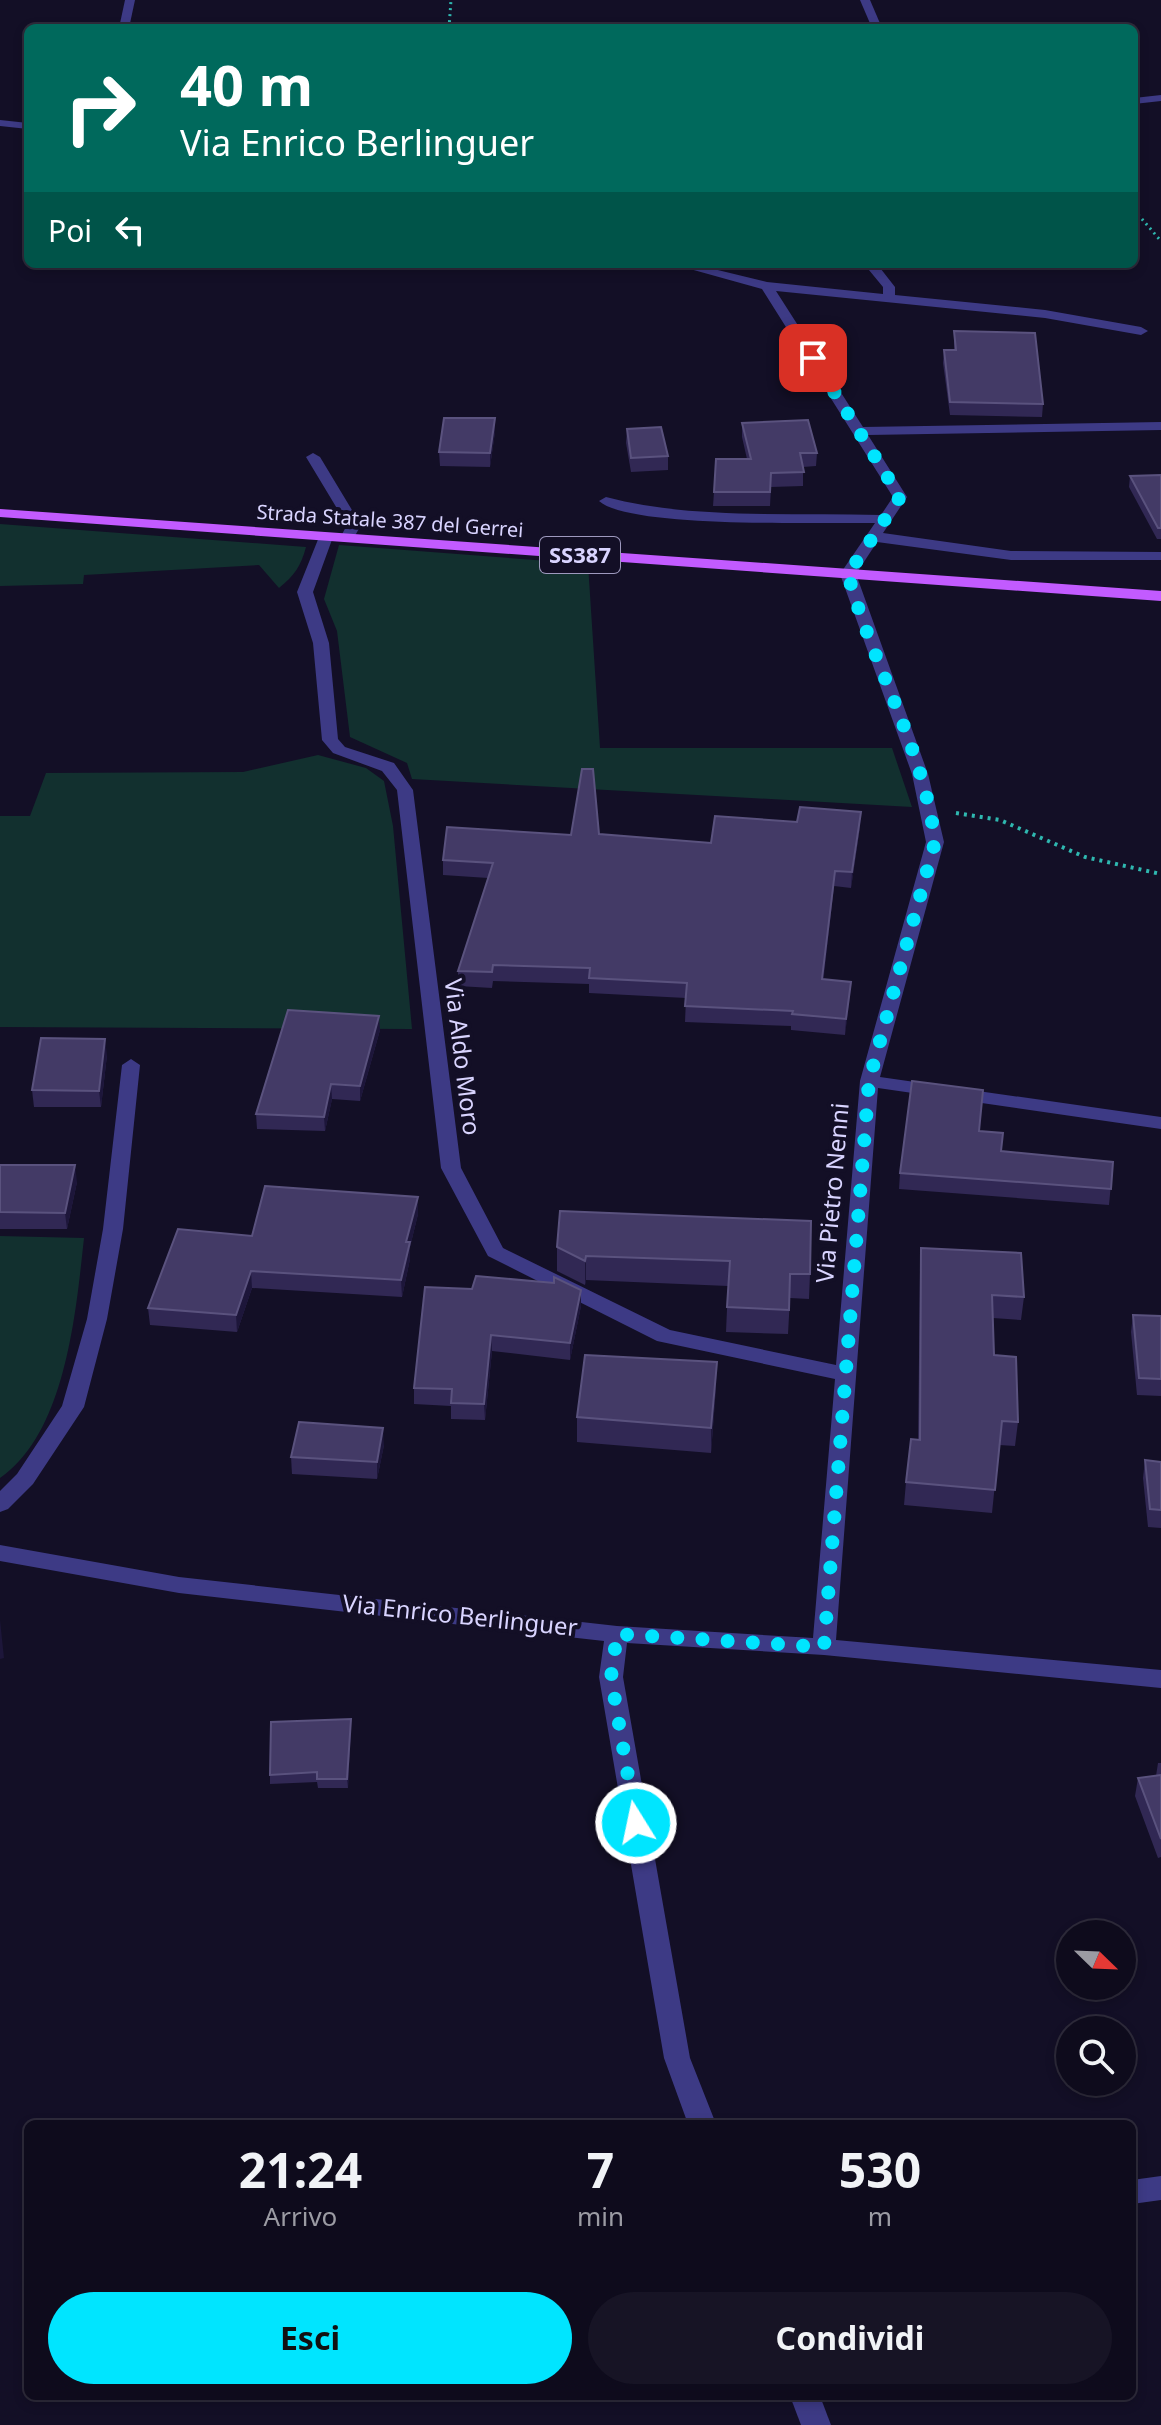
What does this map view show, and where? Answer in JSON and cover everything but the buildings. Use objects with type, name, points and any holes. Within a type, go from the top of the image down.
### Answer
[{"type":"main road","name":"Strada Statale 387 del Gerrei","points":[[0,513],[1161,596]]},
{"type":"street","points":[[125,24],[130,0]]},
{"type":"street","points":[[865,0],[875,24]]},
{"type":"street","points":[[1138,101],[1161,98]]},
{"type":"street","points":[[0,123],[24,126]]},
{"type":"street","points":[[694,268],[767,286],[1045,314],[1141,331]]},
{"type":"street","points":[[873,268],[889,287],[889,298]]},
{"type":"street","points":[[767,286],[900,497],[848,574]]},
{"type":"street","points":[[858,431],[1161,426]]},
{"type":"street","points":[[313,457],[354,525],[347,538]]},
{"type":"street","points":[[606,501],[624,508],[672,514],[885,519]]},
{"type":"street","name":"Via Aldo Moro","points":[[326,537],[305,592],[321,643],[330,740],[339,750],[388,767],[405,790],[451,1168],[495,1252],[664,1336],[844,1374]]},
{"type":"street","points":[[873,537],[905,538],[985,554],[1055,560],[1161,556]]},
{"type":"street","name":"Via Pietro Nenni","points":[[824,1647],[869,1081],[935,842],[930,810],[897,708],[857,608],[848,574]]},
{"type":"street","points":[[0,1504],[25,1479],[73,1407],[97,1319],[113,1229],[131,1065]]},
{"type":"street","points":[[869,1081],[1161,1123]]},
{"type":"street","name":"Via Enrico Berlinguer","points":[[0,1553],[179,1585],[617,1634],[824,1647],[1161,1679]]},
{"type":"street","points":[[617,1634],[611,1677],[677,2058],[700,2120]]},
{"type":"street","points":[[1136,2191],[1161,2188]]},
{"type":"street","points":[[807,2400],[816,2425]]},
{"type":"path","points":[[449,24],[451,0]]},
{"type":"path","points":[[1138,215],[1161,241]]},
{"type":"path","points":[[930,810],[1000,820],[1085,857],[1161,874]]},
{"type":"green space","points":[[0,524],[306,547],[296,570],[279,588],[259,565],[84,575],[83,584],[0,586]]},
{"type":"green space","points":[[339,545],[588,564],[600,748],[892,748],[912,807],[412,779],[407,763],[350,737],[337,631],[324,599]]},
{"type":"green space","points":[[318,755],[366,768],[384,781],[393,826],[412,1029],[0,1027],[0,816],[30,816],[46,773],[243,772]]},
{"type":"green space","points":[[0,1236],[84,1238],[71,1334],[53,1402],[40,1432],[22,1458],[0,1478]]},
{"type":"route","points":[[636,1823],[611,1677],[617,1634],[824,1647],[869,1081],[935,842],[932,815],[897,708],[857,608],[848,574],[900,497],[813,358]]}]
